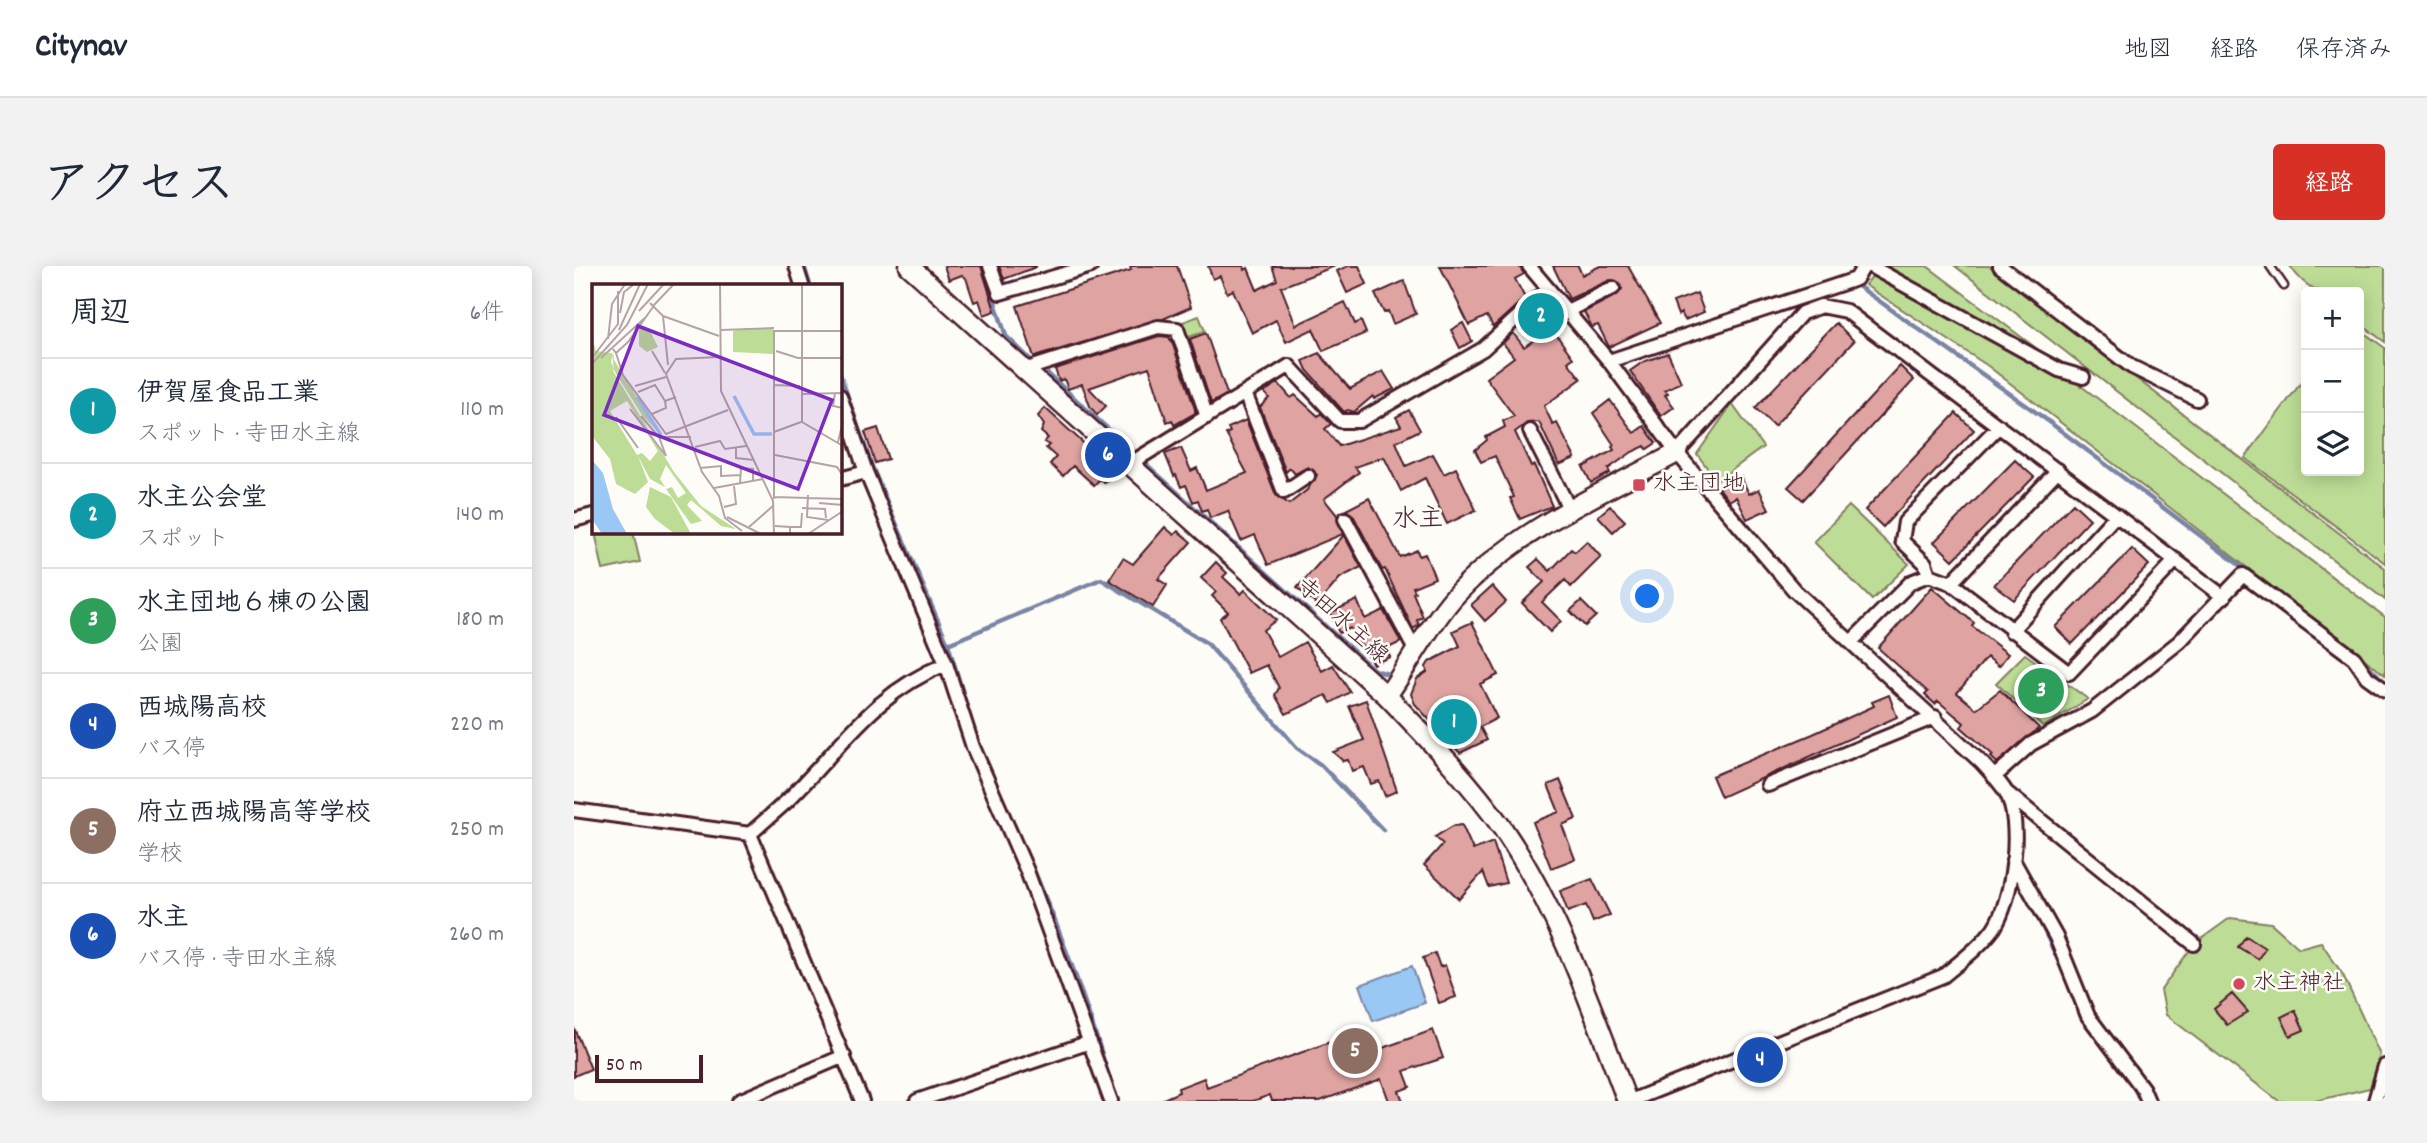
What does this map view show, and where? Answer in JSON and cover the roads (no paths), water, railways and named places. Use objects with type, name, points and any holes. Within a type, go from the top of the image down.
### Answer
[{"type":"main road","name":"寺田水主線","points":[[909,266],[1387,696],[1448,760],[1503,830],[1556,926],[1581,980],[1629,1101]]},
{"type":"main road","points":[[1387,696],[1453,598],[1510,548],[1570,510],[1677,453]]},
{"type":"street","points":[[796,266],[802,284]]},
{"type":"street","points":[[990,266],[1000,293],[1091,266]]},
{"type":"street","points":[[1529,266],[1546,290],[1609,360],[1677,453],[1794,590],[1935,718],[2007,793],[2194,944]]},
{"type":"street","points":[[1609,360],[1856,279],[1864,266]]},
{"type":"street","points":[[1870,266],[2059,370],[2083,377]]},
{"type":"street","points":[[2000,266],[2132,368],[2197,399]]},
{"type":"street","points":[[1565,312],[1613,288]]},
{"type":"street","points":[[1131,463],[1289,366],[1340,421],[1359,421],[1483,349],[1546,290]]},
{"type":"street","points":[[1677,453],[1802,313],[1821,306],[1846,311],[2224,597]]},
{"type":"street","points":[[1024,370],[1158,327],[1177,330],[1207,416]]},
{"type":"street","points":[[1245,393],[1284,492],[1308,477]]},
{"type":"street","points":[[842,403],[866,472],[946,664],[973,747],[1027,872],[1111,1101]]},
{"type":"street","points":[[1929,575],[1925,563],[1902,541],[1906,522],[1999,426]]},
{"type":"street","points":[[1530,431],[1570,510]]},
{"type":"street","points":[[1951,583],[2058,470]]},
{"type":"street","points":[[842,478],[866,472]]},
{"type":"street","points":[[574,520],[592,515]]},
{"type":"street","points":[[2011,631],[2116,515]]},
{"type":"street","points":[[1345,519],[1416,652]]},
{"type":"street","points":[[1852,640],[1911,582],[1929,575],[1951,583],[2068,673],[2176,560]]},
{"type":"street","points":[[1994,777],[2031,744],[2092,711],[2168,651],[2243,575],[2354,658],[2367,677],[2385,690]]},
{"type":"street","points":[[574,810],[750,834],[787,801],[880,701],[918,675],[946,664]]},
{"type":"street","points":[[1768,785],[1935,718]]},
{"type":"street","points":[[1629,1101],[1943,976],[1976,950],[1995,926],[2007,898],[2013,860],[2014,827],[2007,793]]},
{"type":"street","points":[[750,834],[862,1101]]},
{"type":"street","points":[[2013,860],[2056,937],[2088,1016],[2143,1089],[2148,1101]]},
{"type":"street","points":[[917,1101],[1090,1042]]},
{"type":"street","points":[[739,1101],[844,1056]]},
{"type":"street","points":[[2375,1101],[2385,1066]]},
{"type":"lane","points":[[2270,266],[2284,286]]},
{"type":"water","points":[[1412,966],[1425,1003],[1373,1021],[1360,985]]},
{"type":"waterway","points":[[804,266],[810,284]]},
{"type":"waterway","points":[[983,266],[1006,336],[1031,360]]},
{"type":"waterway","points":[[1858,286],[2044,418],[2250,573]]},
{"type":"waterway","points":[[1048,374],[1134,453],[1141,450]]},
{"type":"waterway","points":[[842,380],[872,467],[948,644],[975,733]]},
{"type":"waterway","points":[[1147,465],[1374,670],[1388,674]]},
{"type":"waterway","points":[[948,644],[1101,579],[1208,644],[1297,748],[1321,765],[1383,830]]},
{"type":"waterway","points":[[2359,657],[2385,682]]},
{"type":"waterway","points":[[922,669],[939,659]]},
{"type":"waterway","points":[[868,708],[885,693]]},
{"type":"waterway","points":[[762,815],[811,767]]},
{"type":"waterway","points":[[1012,821],[1066,950],[1110,1081]]},
{"type":"waterway","points":[[2018,881],[2024,893]]},
{"type":"waterway","points":[[2036,913],[2066,977]]},
{"type":"waterway","points":[[2071,989],[2081,1017],[2119,1067]]},
{"type":"waterway","points":[[2133,1085],[2140,1101]]},
{"type":"place","name":"水主公会堂","points":[[1541,316]]},
{"type":"place","name":"水主","points":[[1108,455]]},
{"type":"place","name":"水主団地","points":[[1639,485]]},
{"type":"place","name":"水主団地６棟の公園","points":[[2041,691]]},
{"type":"place","name":"伊賀屋食品工業","points":[[1454,722]]},
{"type":"place","name":"水主神社","points":[[2239,984]]},
{"type":"place","name":"府立西城陽高等学校","points":[[1355,1051]]},
{"type":"place","name":"西城陽高校","points":[[1760,1060]]},
{"type":"district","name":"水主","points":[[1418,520]]}]
